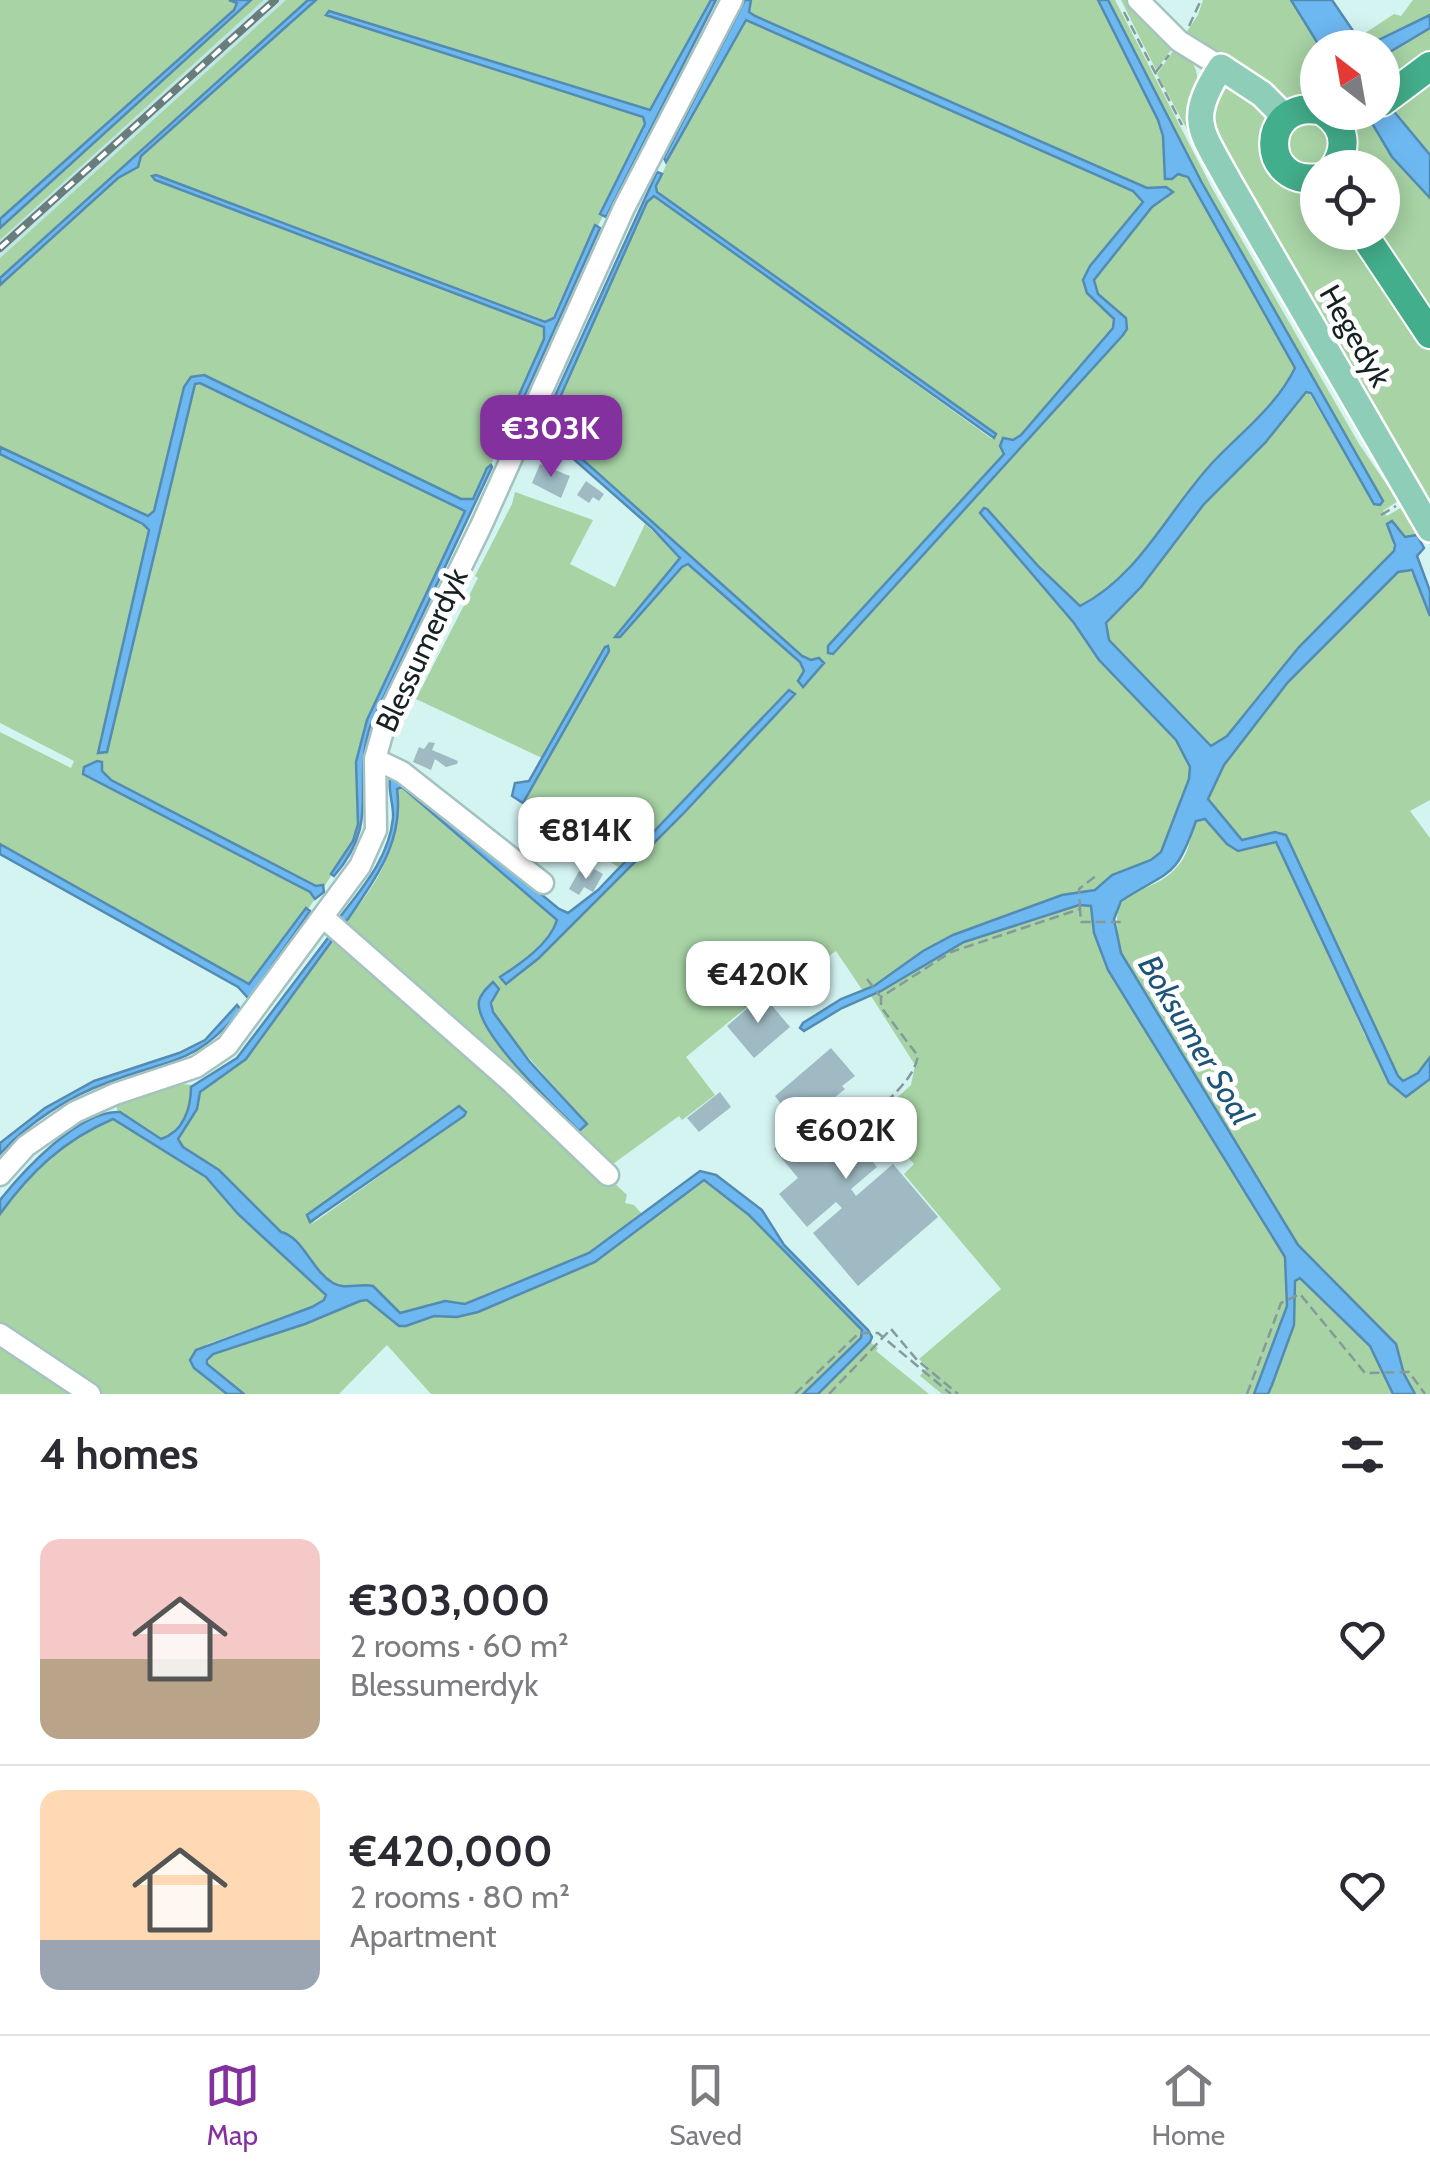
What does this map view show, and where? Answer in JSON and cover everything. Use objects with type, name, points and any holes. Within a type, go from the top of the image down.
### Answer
[{"type":"highway","points":[[1400,89],[1430,66]]},
{"type":"highway","points":[[1300,110],[1285,118],[1275,132],[1277,159],[1288,173],[1348,130]]},
{"type":"highway","points":[[1374,250],[1430,334]]},
{"type":"main road","points":[[1221,67],[1262,94],[1285,118]]},
{"type":"main road","name":"Hegedyk","points":[[1221,67],[1202,98],[1200,126],[1430,530]]},
{"type":"street","name":"Blessumerdyk","points":[[0,1175],[26,1146],[75,1112],[115,1094],[185,1072],[216,1056],[236,1037],[360,866],[374,839],[375,759],[386,720],[481,526],[624,208],[732,0]]},
{"type":"street","points":[[1138,0],[1178,42],[1221,67]]},
{"type":"street","points":[[375,759],[421,786],[542,884]]},
{"type":"street","points":[[323,917],[511,1082],[608,1175]]},
{"type":"street","points":[[0,1334],[90,1394]]},
{"type":"path","points":[[1119,0],[1154,73],[1175,47]]},
{"type":"path","points":[[1187,30],[1201,0]]},
{"type":"path","points":[[1097,875],[1079,889],[1081,922],[1121,922]]},
{"type":"path","points":[[881,997],[951,952],[1080,909]]},
{"type":"path","points":[[857,1136],[880,1105],[905,1084],[918,1062],[918,1056],[881,1007],[881,997],[867,978]]},
{"type":"path","points":[[1247,1394],[1280,1305],[1296,1295],[1304,1296],[1365,1372],[1406,1372],[1424,1394]]},
{"type":"path","points":[[829,1394],[891,1330],[916,1360],[958,1394]]},
{"type":"path","points":[[795,1394],[860,1333],[882,1337],[951,1394]]},
{"type":"shaded area","points":[[264,0],[286,0],[0,258],[0,240]]},
{"type":"green space","points":[[0,0],[237,3],[234,10],[0,219]]},
{"type":"green space","points":[[251,0],[264,0],[0,240],[0,228]]},
{"type":"green space","points":[[286,0],[308,0],[0,278],[0,258]]},
{"type":"green space","points":[[316,0],[711,0],[653,108],[648,110],[330,11],[645,119],[551,321],[545,322],[156,175],[153,178],[544,327],[544,339],[473,499],[461,499],[204,375],[196,375],[184,387],[154,511],[148,516],[0,447],[0,285]]},
{"type":"green space","points":[[751,0],[1098,0],[1158,120],[1163,136],[1165,179],[1178,173],[1188,177],[1295,367],[1270,405],[1198,479],[1137,559],[1080,607],[987,509],[981,516],[1075,623],[1099,660],[1176,740],[1190,767],[1189,779],[1161,852],[1095,890],[1062,895],[953,935],[863,991],[836,951],[769,997],[764,993],[686,1057],[715,1095],[606,1169],[341,925],[366,896],[385,863],[396,827],[397,789],[402,787],[557,920],[547,938],[506,984],[539,958],[682,815],[794,695],[789,690],[618,867],[523,803],[609,651],[605,647],[542,758],[416,699],[478,578],[475,576],[515,492],[593,520],[570,564],[615,587],[645,524],[679,555],[680,560],[615,637],[620,637],[688,564],[800,662],[804,671],[798,681],[815,660],[802,656],[553,433],[547,421],[650,197],[655,196],[992,439],[996,433],[657,192],[679,139],[740,26],[746,20],[752,22],[1133,191],[1143,202],[1090,266],[1087,293],[1114,319],[1113,328],[1021,435],[1013,440],[1007,438],[1004,454],[827,650],[936,541],[1123,335],[1126,318],[1098,294],[1094,280],[1152,207],[1167,198],[1165,187],[1147,188],[749,12]],"holes":[[[493,983],[493,1012],[583,1119],[579,1131],[523,1074],[484,1021]]]},
{"type":"green space","points":[[1108,0],[1115,0],[1212,188],[1359,444],[1398,501],[1383,511],[1387,516],[1402,507],[1417,535],[1392,537],[1394,551],[1299,647],[1227,736],[1211,747],[1113,647],[1106,623],[1141,587],[1204,504],[1308,391],[1374,504],[1383,500],[1201,181]]},
{"type":"green space","points":[[1121,0],[1129,0],[1174,46],[1156,70]]},
{"type":"green space","points":[[1203,0],[1291,0],[1310,30],[1300,30],[1300,102],[1283,102],[1183,37]]},
{"type":"green space","points":[[1413,0],[1430,0],[1430,15],[1399,30],[1370,30],[1394,14],[1401,16]]},
{"type":"green space","points":[[1430,28],[1430,55],[1400,72],[1400,46]]},
{"type":"green space","points":[[1176,47],[1196,70],[1192,100],[1383,472],[1255,254],[1157,74]]},
{"type":"green space","points":[[1430,79],[1430,155],[1400,119],[1400,101]]},
{"type":"green space","points":[[1232,87],[1270,115],[1266,141],[1300,174],[1300,250],[1362,250],[1430,351],[1430,516],[1210,129],[1216,92]]},
{"type":"green space","points":[[1300,123],[1300,130],[1325,130],[1333,142],[1329,150],[1300,150],[1300,165],[1295,165],[1284,142],[1293,124]]},
{"type":"green space","points":[[1377,130],[1388,150],[1350,150],[1355,132]]},
{"type":"green space","points":[[1400,166],[1430,198],[1430,319],[1384,250],[1400,250]]},
{"type":"green space","points":[[200,383],[465,511],[367,720],[356,762],[358,824],[353,841],[324,887],[111,780],[102,771],[102,762],[83,769],[314,895],[308,909],[249,984],[0,844],[0,732],[71,768],[74,761],[0,723],[0,454],[149,530],[98,753],[192,388]]},
{"type":"green space","points":[[1408,568],[1430,616],[1430,800],[1410,811],[1430,838],[1430,1057],[1418,1073],[1403,1081],[1291,845],[1262,835],[1242,840],[1208,799],[1224,765],[1288,682],[1398,572]]},
{"type":"green space","points":[[1200,818],[1239,849],[1279,844],[1365,1036],[1410,1095],[1430,1079],[1430,1394],[1415,1394],[1404,1374],[1396,1344],[1298,1245],[1121,953],[1117,927],[1124,900],[1170,873],[1183,859]]},
{"type":"green space","points":[[1079,905],[1091,907],[1094,933],[1108,970],[1285,1257],[1287,1305],[1254,1394],[942,1394],[920,1376],[927,1367],[919,1359],[1001,1289],[904,1174],[914,1164],[900,1148],[891,1154],[865,1127],[911,1085],[915,1065],[871,996],[964,942]]},
{"type":"green space","points":[[333,936],[509,1084],[627,1195],[625,1203],[634,1205],[643,1215],[589,1253],[465,1304],[444,1301],[400,1313],[373,1286],[342,1286],[326,1278],[295,1240],[281,1232],[219,1170],[178,1140],[197,1109],[200,1092],[246,1059]],"holes":[[[459,1106],[466,1112],[464,1116],[312,1224],[348,1186]]]},
{"type":"green space","points":[[181,1084],[193,1085],[187,1115],[166,1139],[161,1140],[118,1112],[116,1105]]},
{"type":"green space","points":[[113,1119],[206,1177],[238,1214],[326,1295],[312,1307],[207,1344],[194,1368],[227,1394],[95,1394],[0,1331],[0,1214],[54,1151]]},
{"type":"green space","points":[[704,1180],[749,1215],[862,1330],[861,1338],[803,1394],[431,1394],[387,1345],[339,1394],[244,1394],[207,1364],[213,1354],[360,1301],[367,1300],[399,1326],[434,1316],[457,1317],[478,1312],[595,1262]]},
{"type":"green space","points":[[1300,1278],[1370,1346],[1393,1394],[1268,1394],[1294,1325],[1295,1281]]},
{"type":"green space","points":[[0,1337],[84,1394],[0,1394]]},
{"type":"green space","points":[[870,1342],[878,1348],[876,1351],[929,1394],[818,1394]]},
{"type":"water","points":[[229,0],[251,0],[0,228],[0,219],[234,10],[237,3]]},
{"type":"water","points":[[308,0],[316,0],[141,156],[138,167],[118,178],[0,285],[0,278]]},
{"type":"water","points":[[711,0],[716,0],[606,217],[600,214],[645,124],[643,117],[326,15],[329,11],[650,110]]},
{"type":"water","points":[[745,0],[751,0],[749,12],[755,16],[1147,188],[1166,187],[1173,192],[1152,207],[1094,280],[1098,294],[1126,318],[1123,335],[833,654],[828,653],[828,646],[1004,454],[1000,446],[1003,438],[1013,440],[1021,435],[1113,328],[1114,319],[1087,293],[1083,280],[1143,202],[1133,191],[746,20],[666,162],[664,158]]},
{"type":"water","points":[[1098,0],[1108,0],[1201,181],[1383,501],[1374,504],[1311,393],[1306,392],[1265,443],[1204,504],[1141,587],[1106,623],[1109,640],[1211,746],[1227,736],[1299,647],[1394,551],[1387,524],[1392,521],[1405,537],[1417,535],[1424,548],[1417,556],[1430,591],[1430,616],[1412,570],[1398,572],[1288,682],[1224,765],[1208,799],[1242,840],[1275,832],[1286,835],[1398,1076],[1403,1081],[1418,1073],[1430,1057],[1430,1079],[1406,1097],[1389,1083],[1276,842],[1238,851],[1205,819],[1196,821],[1176,864],[1121,901],[1114,919],[1121,953],[1298,1245],[1396,1344],[1404,1374],[1415,1394],[1393,1394],[1370,1346],[1300,1278],[1295,1281],[1294,1325],[1272,1385],[1268,1394],[1254,1394],[1287,1306],[1285,1257],[1108,970],[1094,933],[1091,906],[1079,905],[964,942],[881,991],[804,1031],[800,1028],[841,999],[874,986],[953,935],[1062,895],[1095,890],[1112,875],[1151,860],[1161,852],[1189,779],[1190,767],[1176,740],[1099,660],[1074,623],[980,513],[987,509],[1080,606],[1101,593],[1137,559],[1198,479],[1269,406],[1295,368],[1188,177],[1178,174],[1165,179],[1163,136],[1158,120]]},
{"type":"water","points":[[1291,0],[1332,0],[1352,30],[1310,30]]},
{"type":"water","points":[[1430,15],[1430,28],[1400,46],[1399,30]]},
{"type":"water","points":[[1400,119],[1430,155],[1430,198],[1400,166],[1400,150],[1388,150],[1376,130],[1400,130]]},
{"type":"water","points":[[657,172],[662,174],[657,192],[996,434],[994,438],[654,196],[647,202],[554,411],[549,409]]},
{"type":"water","points":[[152,176],[545,322],[554,318],[595,225],[600,228],[498,455],[493,453],[544,339],[544,327],[155,180]]},
{"type":"water","points":[[204,375],[461,499],[473,499],[487,468],[492,467],[371,724],[365,746],[358,837],[334,876],[331,874],[353,841],[358,824],[356,762],[367,720],[465,511],[200,383],[195,384],[107,752],[98,753],[149,530],[0,454],[0,447],[148,516],[154,511],[184,387],[191,377]]},
{"type":"water","points":[[544,421],[802,656],[819,658],[824,663],[803,687],[798,681],[804,671],[800,662],[688,564],[620,637],[615,637],[680,558],[652,528],[545,434]]},
{"type":"water","points":[[608,646],[609,651],[523,803],[512,796],[515,783],[529,781]]},
{"type":"water","points":[[789,690],[795,694],[682,815],[539,958],[506,984],[500,977],[541,945],[557,920],[402,787],[397,789],[396,826],[386,858],[348,919],[341,925],[337,921],[386,847],[393,818],[390,779],[410,786],[568,913],[598,890]]},
{"type":"water","points":[[102,762],[102,771],[111,780],[316,886],[323,885],[324,892],[315,899],[310,892],[83,774],[84,767]]},
{"type":"water","points":[[0,844],[249,984],[306,908],[310,911],[249,999],[238,987],[0,854]]},
{"type":"water","points":[[331,934],[331,942],[246,1059],[200,1092],[197,1109],[178,1139],[183,1147],[219,1170],[281,1232],[295,1240],[326,1278],[342,1286],[373,1286],[400,1313],[445,1301],[465,1304],[589,1253],[700,1171],[716,1175],[762,1210],[784,1245],[868,1330],[870,1342],[818,1394],[803,1394],[861,1338],[862,1330],[749,1215],[704,1180],[595,1262],[478,1312],[457,1317],[434,1316],[399,1326],[367,1300],[360,1301],[213,1354],[207,1364],[244,1394],[227,1394],[194,1368],[190,1360],[196,1350],[312,1307],[326,1295],[238,1214],[206,1177],[113,1119],[50,1158],[0,1214],[0,1200],[23,1173],[87,1121],[120,1112],[161,1139],[175,1131],[187,1111],[191,1087],[237,1058]]},
{"type":"water","points":[[493,982],[499,989],[491,1003],[493,1012],[529,1061],[587,1124],[579,1131],[519,1069],[489,1031],[479,1001]]},
{"type":"water","points":[[237,1005],[241,1010],[195,1051],[79,1095],[36,1121],[0,1154],[0,1143],[45,1108],[94,1081],[179,1053],[205,1040]]},
{"type":"water","points":[[459,1106],[466,1112],[464,1116],[310,1222],[307,1215]]},
{"type":"building","points":[[540,464],[570,476],[561,498],[532,483]]},
{"type":"building","points":[[586,481],[604,494],[599,501],[593,497],[589,503],[577,495]]},
{"type":"building","points":[[429,742],[435,743],[432,750],[458,761],[457,764],[446,767],[435,759],[431,770],[413,762],[419,747],[424,749]]},
{"type":"building","points":[[594,869],[603,874],[593,892],[584,887],[579,895],[569,889],[579,871],[589,877]]},
{"type":"building","points":[[763,995],[790,1027],[754,1058],[727,1026]]},
{"type":"building","points":[[831,1048],[855,1076],[800,1126],[825,1155],[850,1134],[877,1167],[851,1189],[856,1196],[893,1164],[938,1217],[858,1286],[813,1233],[842,1208],[836,1202],[807,1227],[779,1194],[798,1178],[774,1149],[799,1128],[775,1096]]},
{"type":"building","points":[[720,1092],[731,1107],[699,1132],[687,1118]]},
{"type":"railway","points":[[0,248],[275,0]]},
{"type":"water label","name":"Boksumer Soal","points":[[1196,1040]]}]
